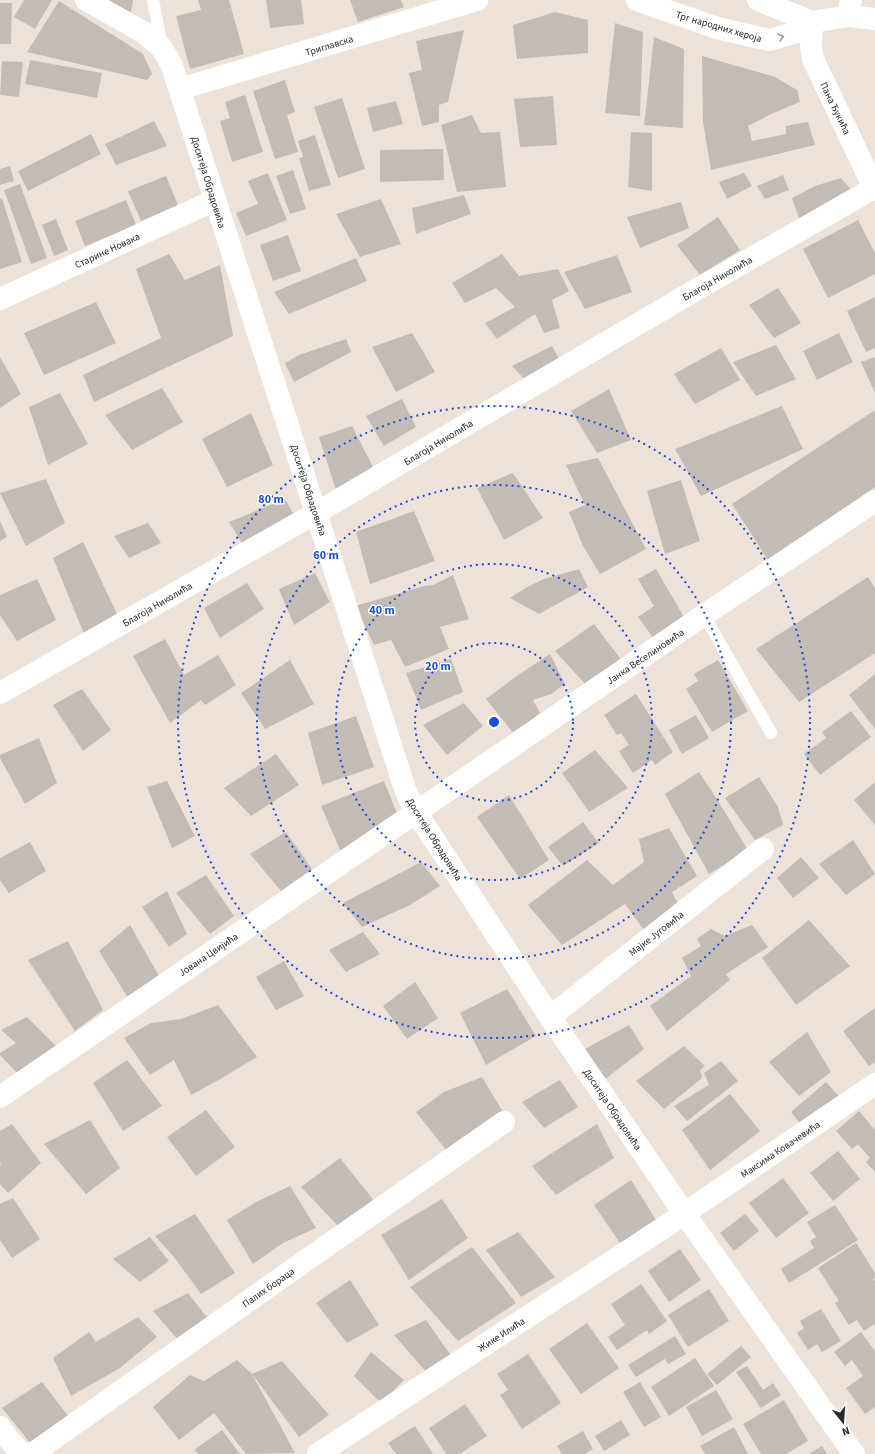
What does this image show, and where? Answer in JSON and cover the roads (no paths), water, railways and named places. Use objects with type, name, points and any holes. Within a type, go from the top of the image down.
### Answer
[{"type":"street","points":[[86,0],[143,32],[162,48]]},
{"type":"street","name":"Триглавска","points":[[180,90],[477,0]]},
{"type":"street","name":"Трг народних хероја","points":[[637,0],[718,28],[769,40],[794,33],[812,22]]},
{"type":"street","points":[[758,0],[812,22],[850,8],[875,19]]},
{"type":"street","name":"Пана Ђукића","points":[[812,22],[811,47],[813,59],[874,189]]},
{"type":"street","name":"Доситеја Обрадовића","points":[[162,48],[172,66],[180,90],[406,792],[416,812],[550,1017],[684,1213],[854,1454]]},
{"type":"street","name":"Благоја Николића","points":[[0,693],[316,513],[694,291],[874,189]]},
{"type":"street","name":"Старине Новака","points":[[0,299],[215,200]]},
{"type":"street","name":"Јанка Веселиновића","points":[[416,812],[875,501]]},
{"type":"street","name":"Јована Цвијића","points":[[0,1096],[416,812]]},
{"type":"street","name":"Мајке Југовића","points":[[550,1017],[763,850]]},
{"type":"street","name":"Максима Ковачевића","points":[[684,1213],[875,1084]]},
{"type":"street","name":"Палих бораца","points":[[32,1454],[504,1122]]},
{"type":"street","name":"Жике Илића","points":[[318,1454],[684,1213]]},
{"type":"street","points":[[0,1427],[22,1454]]},
{"type":"lane","points":[[153,0],[162,48]]},
{"type":"lane","points":[[704,616],[771,734]]}]
